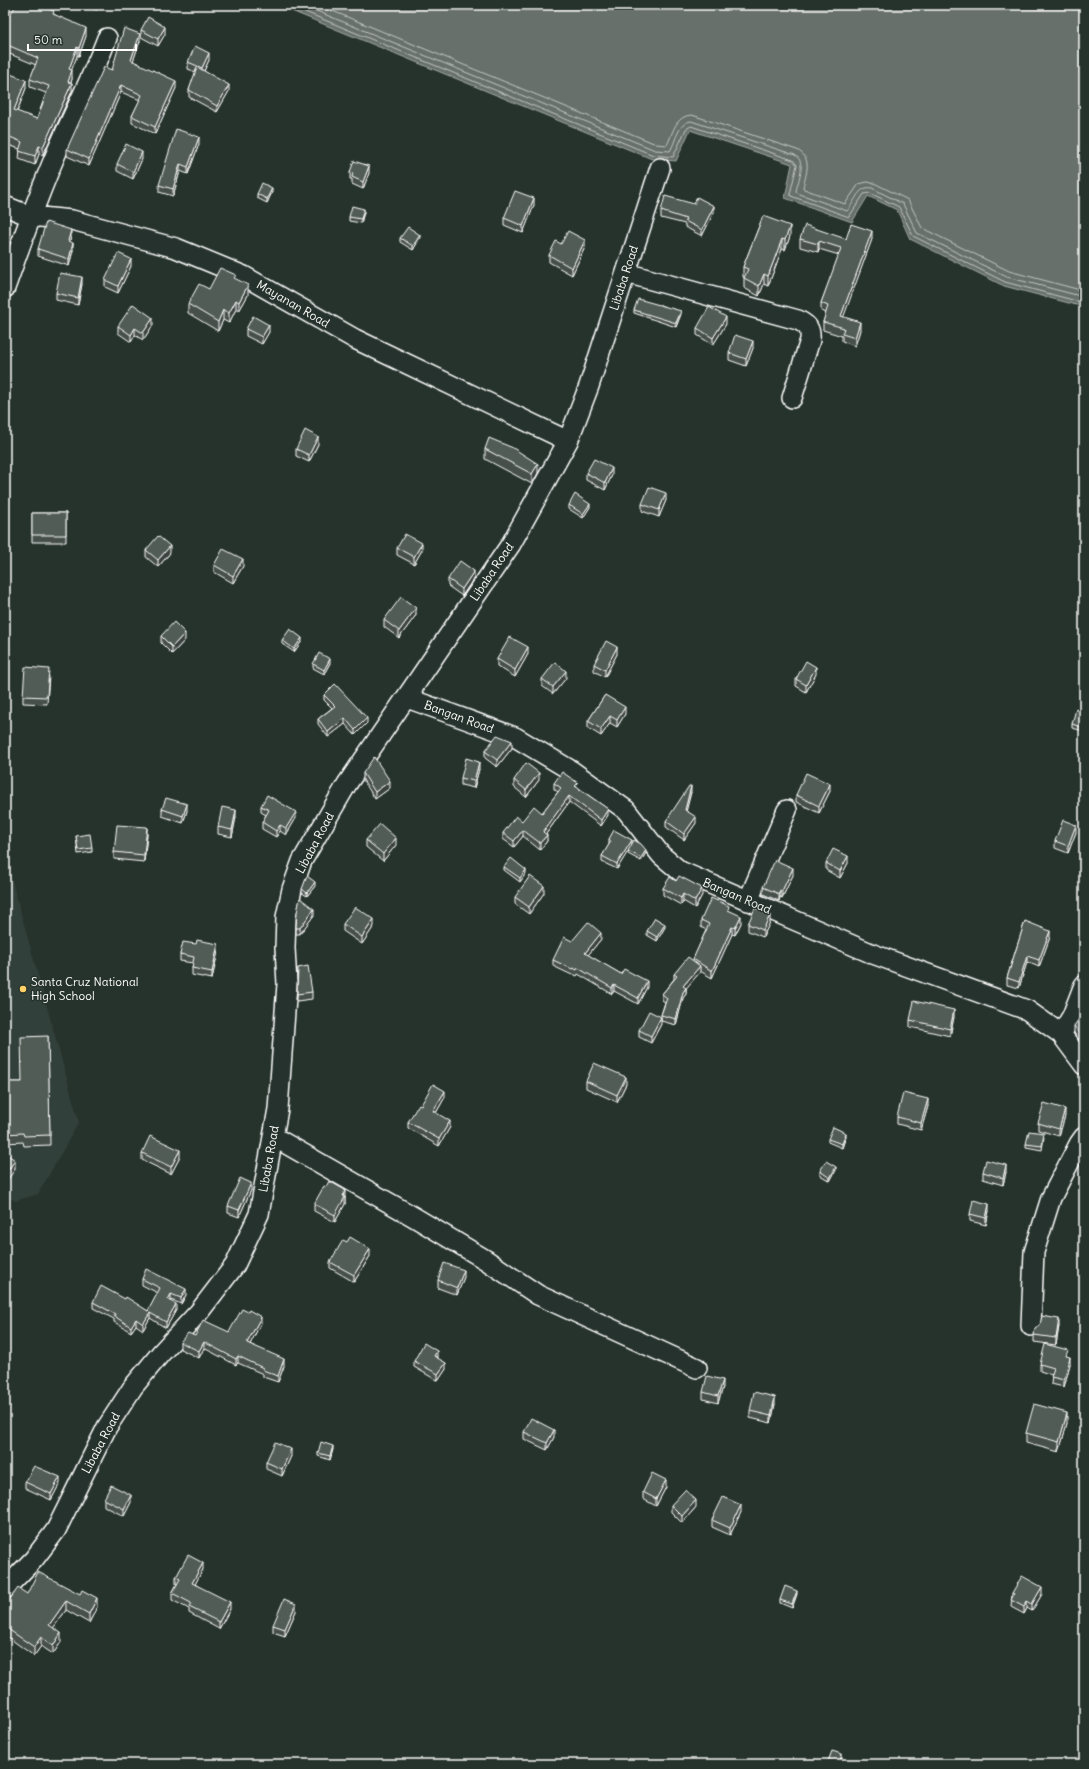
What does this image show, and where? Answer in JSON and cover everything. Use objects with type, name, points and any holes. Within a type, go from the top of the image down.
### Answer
[{"type":"street","points":[[5,288],[30,216],[107,38]]},
{"type":"street","name":"Libaba Road","points":[[5,1589],[34,1559],[56,1530],[107,1427],[133,1387],[161,1353],[199,1312],[235,1265],[259,1214],[278,1109],[287,984],[285,948],[286,917],[292,889],[302,862],[348,784],[511,544],[568,441],[589,386],[660,168]]},
{"type":"street","name":"Mayanan Road","points":[[5,206],[30,216],[72,220],[176,248],[244,276],[355,339],[568,441]]},
{"type":"street","points":[[626,273],[798,320],[804,323],[809,327],[811,332],[810,340],[792,398]]},
{"type":"street","name":"Bangan Road","points":[[407,698],[515,737],[572,771],[626,810],[661,855],[680,871],[873,954],[1027,1010],[1061,1034],[1084,1065]]},
{"type":"street","points":[[748,901],[787,810]]},
{"type":"street","points":[[1061,1034],[1072,1016],[1084,985]]},
{"type":"street","points":[[274,1137],[414,1217],[538,1295],[697,1368]]},
{"type":"street","points":[[1031,1326],[1034,1252],[1051,1198],[1084,1137]]},
{"type":"shaded area","name":"Santa Cruz National High School","points":[[5,856],[79,1122],[38,1194],[15,1201],[5,1195]]},
{"type":"water","points":[[277,5],[1084,5],[1084,307],[1004,286],[910,239],[897,210],[868,196],[852,222],[785,198],[792,164],[690,130],[676,161],[652,159]]},
{"type":"building","points":[[16,5],[37,5],[54,11],[53,14],[86,28],[69,69],[72,70],[68,82],[72,83],[43,147],[39,146],[35,156],[19,151],[22,142],[5,135],[5,72],[26,80],[14,110],[37,119],[49,86],[30,79],[38,58],[5,44],[5,25]]},
{"type":"building","points":[[148,17],[165,27],[158,39],[141,30]]},
{"type":"building","points":[[124,28],[140,34],[131,60],[176,81],[155,127],[132,116],[142,95],[121,85],[89,159],[67,149],[104,67],[112,70]]},
{"type":"building","points":[[195,46],[209,53],[202,68],[188,62]]},
{"type":"building","points":[[197,67],[229,85],[217,106],[189,90]]},
{"type":"building","points":[[176,129],[199,137],[188,167],[180,164],[173,189],[159,185]]},
{"type":"building","points":[[126,144],[142,152],[133,172],[117,164]]},
{"type":"building","points":[[354,161],[369,166],[363,182],[352,177],[353,173],[350,172]]},
{"type":"building","points":[[262,183],[272,188],[267,199],[257,194]]},
{"type":"building","points":[[515,191],[534,198],[523,226],[504,218]]},
{"type":"building","points":[[665,196],[694,204],[697,197],[714,206],[702,230],[685,221],[686,219],[661,211]]},
{"type":"building","points":[[352,206],[364,209],[361,219],[349,217]]},
{"type":"building","points":[[763,216],[790,226],[785,240],[782,239],[768,276],[764,274],[759,286],[744,278],[748,269],[743,267]]},
{"type":"building","points":[[46,222],[71,230],[68,241],[73,243],[69,259],[38,249]]},
{"type":"building","points":[[851,224],[872,231],[841,316],[860,322],[855,338],[842,334],[844,328],[823,322],[828,306],[821,303],[841,248],[819,241],[818,244],[800,239],[805,225],[846,239]]},
{"type":"building","points":[[408,227],[420,235],[413,246],[400,238]]},
{"type":"building","points":[[568,231],[585,240],[572,268],[549,255],[556,241],[561,244]]},
{"type":"building","points":[[118,253],[131,259],[118,286],[105,280]]},
{"type":"building","points":[[220,268],[236,275],[234,278],[248,285],[239,302],[236,300],[229,313],[223,310],[218,322],[188,304],[199,284],[209,289]]},
{"type":"building","points":[[60,273],[82,277],[78,298],[56,293]]},
{"type":"building","points":[[638,299],[681,311],[676,323],[634,310]]},
{"type":"building","points":[[133,304],[153,318],[143,333],[135,328],[131,335],[118,326]]},
{"type":"building","points":[[709,307],[726,317],[713,338],[697,328]]},
{"type":"building","points":[[253,316],[269,325],[262,337],[246,329]]},
{"type":"building","points":[[735,335],[753,341],[746,359],[729,353]]},
{"type":"building","points":[[305,430],[318,437],[309,455],[296,449]]},
{"type":"building","points":[[489,438],[513,448],[538,464],[532,474],[485,449]]},
{"type":"building","points":[[594,459],[612,468],[605,483],[586,473]]},
{"type":"building","points":[[649,487],[666,493],[659,510],[642,504]]},
{"type":"building","points":[[575,494],[590,504],[583,514],[569,505]]},
{"type":"building","points":[[32,513],[66,513],[66,535],[32,535]]},
{"type":"building","points":[[405,534],[422,543],[414,557],[397,548]]},
{"type":"building","points":[[158,536],[170,546],[158,560],[146,550]]},
{"type":"building","points":[[223,549],[243,559],[233,576],[214,565]]},
{"type":"building","points":[[460,561],[474,571],[462,589],[448,579]]},
{"type":"building","points":[[401,597],[416,608],[399,631],[384,620]]},
{"type":"building","points":[[174,622],[185,633],[172,647],[161,636]]},
{"type":"building","points":[[290,629],[302,638],[294,649],[282,640]]},
{"type":"building","points":[[510,637],[528,647],[515,670],[497,659]]},
{"type":"building","points":[[606,641],[617,647],[605,670],[594,664]]},
{"type":"building","points":[[319,653],[330,659],[324,670],[313,664]]},
{"type":"building","points":[[806,661],[816,667],[806,685],[796,679]]},
{"type":"building","points":[[555,662],[566,671],[553,687],[542,679]]},
{"type":"building","points":[[25,667],[49,669],[47,697],[23,696]]},
{"type":"building","points":[[335,684],[367,718],[355,730],[345,718],[328,732],[318,719],[335,706],[324,695]]},
{"type":"building","points":[[605,695],[625,707],[617,720],[610,716],[601,729],[588,721]]},
{"type":"building","points":[[1076,709],[1084,712],[1084,728],[1072,724]]},
{"type":"building","points":[[497,735],[512,741],[497,760],[485,751]]},
{"type":"building","points":[[374,757],[390,781],[375,792],[363,773]]},
{"type":"building","points":[[466,758],[479,762],[474,781],[461,778]]},
{"type":"building","points":[[526,763],[539,773],[526,790],[514,780]]},
{"type":"building","points":[[562,772],[578,783],[575,786],[608,809],[601,820],[569,796],[543,832],[547,835],[540,843],[523,830],[514,841],[503,833],[516,816],[522,821],[534,806],[542,813],[561,788],[554,783]]},
{"type":"building","points":[[806,773],[830,784],[819,806],[796,795]]},
{"type":"building","points":[[689,786],[691,786],[685,810],[696,817],[684,834],[666,821]]},
{"type":"building","points":[[267,795],[296,812],[286,828],[280,825],[276,831],[262,822],[269,810],[261,806]]},
{"type":"building","points":[[166,798],[187,804],[183,816],[162,809]]},
{"type":"building","points":[[222,807],[236,810],[232,830],[218,827]]},
{"type":"building","points":[[1063,820],[1076,825],[1068,846],[1055,841]]},
{"type":"building","points":[[380,824],[396,838],[383,854],[366,840]]},
{"type":"building","points":[[117,825],[147,827],[144,855],[114,852]]},
{"type":"building","points":[[614,830],[632,840],[617,864],[602,856],[611,841],[609,839]]},
{"type":"building","points":[[90,834],[92,848],[78,850],[76,836]]},
{"type":"building","points":[[634,840],[641,844],[646,850],[641,858],[628,851]]},
{"type":"building","points":[[833,849],[848,856],[840,871],[826,863]]},
{"type":"building","points":[[511,858],[526,870],[520,878],[504,867]]},
{"type":"building","points":[[775,860],[793,868],[782,891],[780,890],[779,894],[763,887]]},
{"type":"building","points":[[307,876],[315,882],[307,893],[302,889]]},
{"type":"building","points":[[530,876],[544,886],[529,907],[515,897]]},
{"type":"building","points":[[679,876],[702,888],[695,901],[683,894],[681,898],[663,888],[670,877],[676,881]]},
{"type":"building","points":[[300,898],[314,909],[300,928],[296,928],[297,912]]},
{"type":"building","points":[[711,898],[729,906],[728,910],[741,916],[735,928],[732,927],[712,971],[693,959],[709,924],[701,920]]},
{"type":"building","points":[[355,907],[374,919],[362,937],[343,924]]},
{"type":"building","points":[[755,908],[770,915],[763,930],[748,924]]},
{"type":"building","points":[[655,918],[665,924],[657,937],[647,931]]},
{"type":"building","points":[[1025,921],[1050,931],[1039,960],[1027,956],[1019,982],[1007,978]]},
{"type":"building","points":[[588,922],[601,933],[585,953],[621,974],[624,969],[647,981],[638,998],[614,985],[612,988],[578,968],[577,970],[572,969],[553,960],[564,937],[572,941]]},
{"type":"building","points":[[197,940],[218,944],[212,972],[192,968],[194,957],[180,954],[183,942],[196,944]]},
{"type":"building","points":[[688,957],[700,966],[683,986],[686,988],[683,992],[676,1019],[661,1015],[667,998],[662,994],[677,976],[674,974]]},
{"type":"building","points":[[308,966],[312,992],[297,994],[298,968]]},
{"type":"building","points":[[5,970],[6,1022],[5,1022]]},
{"type":"building","points":[[914,1001],[954,1010],[950,1029],[910,1020]]},
{"type":"building","points":[[649,1011],[661,1017],[651,1036],[639,1030]]},
{"type":"building","points":[[1081,1016],[1084,1017],[1083,1034],[1074,1026]]},
{"type":"building","points":[[48,1036],[50,1135],[24,1136],[23,1133],[5,1134],[5,1082],[22,1082],[21,1037]]},
{"type":"building","points":[[594,1063],[626,1077],[617,1095],[586,1081]]},
{"type":"building","points":[[433,1084],[445,1091],[433,1111],[450,1121],[439,1139],[408,1122],[419,1104],[421,1105]]},
{"type":"building","points":[[903,1093],[928,1099],[921,1123],[897,1117]]},
{"type":"building","points":[[1044,1103],[1065,1109],[1059,1129],[1038,1123]]},
{"type":"building","points":[[833,1127],[846,1133],[842,1144],[828,1139]]},
{"type":"building","points":[[1029,1131],[1044,1133],[1042,1146],[1026,1144]]},
{"type":"building","points":[[150,1136],[180,1150],[171,1167],[142,1153]]},
{"type":"building","points":[[5,1153],[15,1160],[5,1175]]},
{"type":"building","points":[[986,1160],[1006,1165],[1003,1178],[983,1172]]},
{"type":"building","points":[[826,1161],[836,1167],[830,1178],[820,1171]]},
{"type":"building","points":[[240,1178],[251,1183],[239,1210],[228,1206]]},
{"type":"building","points":[[329,1181],[345,1190],[343,1196],[345,1197],[335,1215],[314,1204],[324,1186],[326,1187]]},
{"type":"building","points":[[973,1200],[989,1204],[986,1218],[970,1214]]},
{"type":"building","points":[[350,1237],[370,1249],[354,1275],[330,1262],[343,1240],[347,1242]]},
{"type":"building","points":[[444,1263],[464,1270],[457,1288],[438,1280]]},
{"type":"building","points":[[146,1269],[186,1289],[181,1298],[171,1294],[168,1300],[176,1304],[166,1322],[150,1313],[143,1324],[136,1319],[131,1327],[114,1316],[115,1314],[93,1302],[101,1286],[125,1299],[126,1297],[148,1311],[160,1288],[142,1279]]},
{"type":"building","points":[[242,1309],[248,1312],[249,1310],[261,1317],[247,1343],[284,1359],[278,1376],[263,1370],[263,1368],[238,1356],[236,1359],[204,1342],[199,1351],[180,1342],[188,1333],[195,1336],[203,1320],[229,1332]]},
{"type":"building","points":[[1042,1316],[1059,1319],[1056,1338],[1034,1335],[1035,1329],[1040,1325]]},
{"type":"building","points":[[424,1343],[437,1351],[434,1356],[446,1363],[438,1374],[414,1361]]},
{"type":"building","points":[[1045,1344],[1068,1350],[1066,1356],[1070,1357],[1064,1380],[1051,1377],[1054,1368],[1040,1364]]},
{"type":"building","points":[[707,1376],[723,1380],[718,1396],[703,1392]]},
{"type":"building","points":[[754,1392],[775,1397],[771,1416],[750,1411]]},
{"type":"building","points":[[1034,1404],[1067,1413],[1059,1442],[1026,1433]]},
{"type":"building","points":[[531,1418],[554,1430],[547,1443],[524,1432]]},
{"type":"building","points":[[275,1442],[291,1449],[282,1469],[266,1462]]},
{"type":"building","points":[[321,1442],[333,1446],[330,1456],[318,1453]]},
{"type":"building","points":[[34,1466],[60,1477],[51,1494],[25,1482]]},
{"type":"building","points":[[652,1473],[666,1480],[656,1499],[643,1492]]},
{"type":"building","points":[[111,1485],[131,1495],[124,1509],[104,1499]]},
{"type":"building","points":[[685,1490],[696,1500],[682,1516],[671,1505]]},
{"type":"building","points":[[723,1497],[741,1505],[730,1528],[712,1520]]},
{"type":"building","points":[[188,1555],[203,1563],[192,1583],[230,1602],[219,1622],[189,1607],[191,1603],[172,1593],[180,1579],[176,1577]]},
{"type":"building","points":[[38,1572],[80,1594],[82,1590],[97,1598],[89,1614],[66,1601],[49,1625],[61,1633],[53,1646],[41,1637],[34,1647],[5,1627],[5,1606],[18,1588],[27,1594]]},
{"type":"building","points":[[1022,1576],[1042,1587],[1032,1604],[1027,1601],[1024,1607],[1011,1600],[1014,1594],[1012,1593]]},
{"type":"building","points":[[785,1586],[797,1591],[792,1604],[780,1600]]},
{"type":"building","points":[[284,1599],[296,1604],[285,1629],[273,1625]]},
{"type":"building","points":[[832,1751],[842,1754],[839,1764],[827,1764]]},
{"type":"place","name":"Santa Cruz National High School","points":[[23,989]]}]
